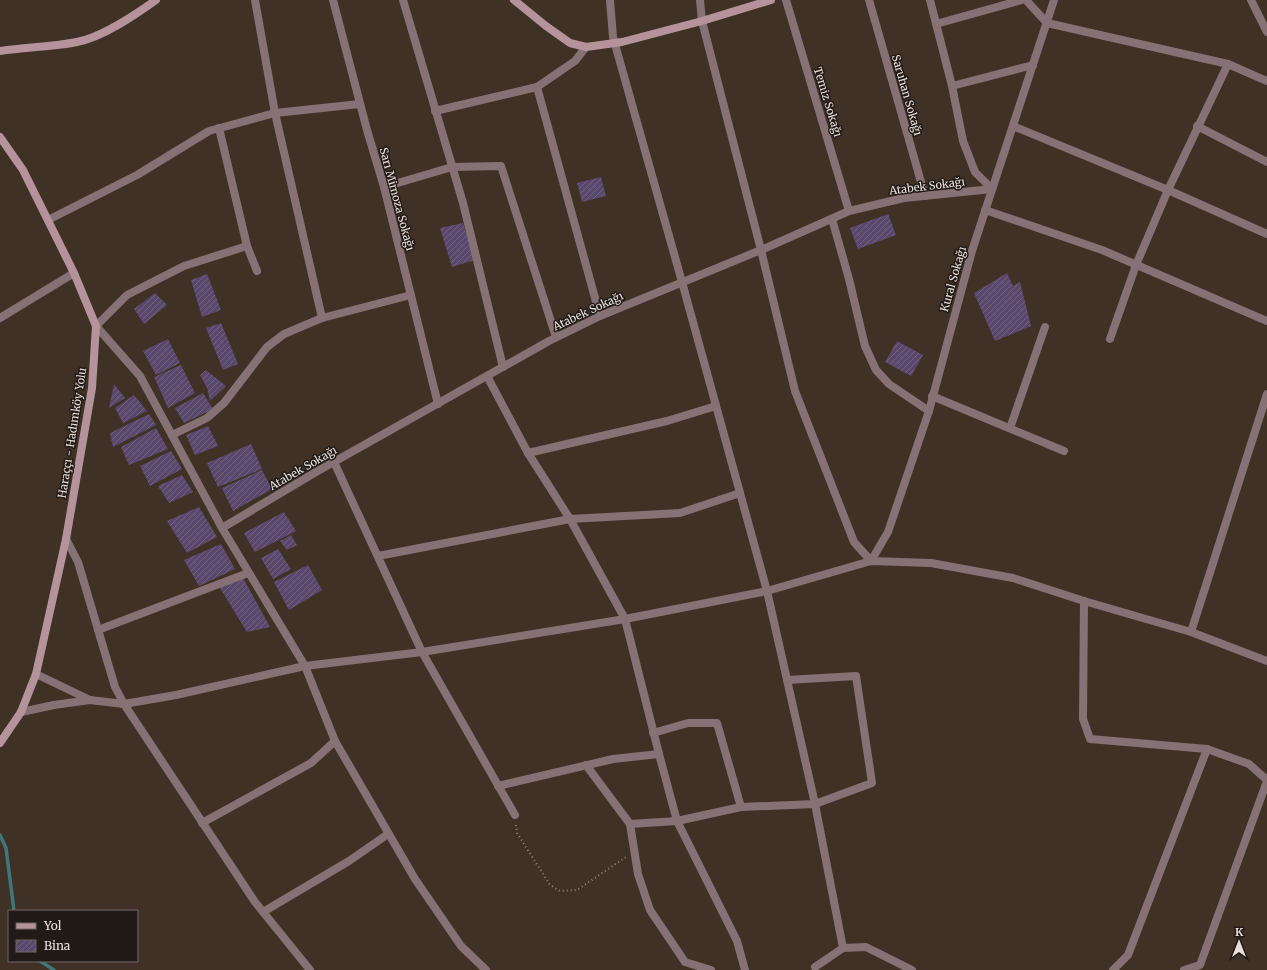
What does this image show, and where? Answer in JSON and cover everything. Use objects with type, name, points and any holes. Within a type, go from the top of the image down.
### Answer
[{"type":"main road","points":[[0,51],[79,42],[106,31],[156,0]]},
{"type":"main road","points":[[514,0],[570,43],[586,46],[614,43],[702,21],[771,0]]},
{"type":"main road","name":"Haraççı - Hadımköy Yolu","points":[[0,137],[23,170],[74,273],[96,326],[92,388],[66,539],[36,674],[21,712],[0,743]]},
{"type":"street","points":[[255,0],[275,112],[322,318]]},
{"type":"street","name":"Sarı Mimoza Sokağı","points":[[333,0],[360,104],[384,187],[438,404]]},
{"type":"street","points":[[403,0],[463,203],[503,367]]},
{"type":"street","points":[[610,0],[612,36],[682,282],[767,591],[815,804],[843,948]]},
{"type":"street","points":[[700,0],[702,21],[761,250],[795,391],[854,542],[871,561]]},
{"type":"street","name":"Temiz Sokağı","points":[[786,0],[849,211]]},
{"type":"street","name":"Saruhan Sokağı","points":[[869,0],[925,196]]},
{"type":"street","points":[[930,0],[952,86],[963,141],[975,172],[992,189]]},
{"type":"street","points":[[936,24],[1022,0]]},
{"type":"street","points":[[1026,0],[1047,23],[1228,64],[1267,81]]},
{"type":"street","name":"Kural Sokağı","points":[[871,561],[888,532],[929,411],[959,295],[985,210],[1054,0]]},
{"type":"street","points":[[1251,0],[1267,32]]},
{"type":"street","points":[[435,111],[536,87],[575,62],[586,46]]},
{"type":"street","points":[[1110,339],[1136,265],[1168,190],[1197,126],[1228,64]]},
{"type":"street","points":[[952,86],[1033,65]]},
{"type":"street","points":[[536,87],[600,316]]},
{"type":"street","points":[[48,220],[137,175],[208,131],[275,112],[360,104]]},
{"type":"street","points":[[1013,126],[1168,190],[1267,234]]},
{"type":"street","points":[[1197,126],[1267,162]]},
{"type":"street","points":[[219,128],[247,246],[257,271]]},
{"type":"street","points":[[384,187],[452,167],[501,166],[556,337]]},
{"type":"street","name":"Atabek Sokağı","points":[[222,528],[334,462],[556,337],[600,316],[761,250],[849,211],[904,198],[992,189]]},
{"type":"street","points":[[985,210],[1102,250],[1267,321]]},
{"type":"street","points":[[832,219],[849,279],[865,346],[876,370],[889,384],[929,411]]},
{"type":"street","points":[[247,246],[184,266],[127,295],[96,326],[140,376],[222,528],[305,666],[335,741],[415,879],[461,946],[486,970]]},
{"type":"street","points":[[0,318],[74,273]]},
{"type":"street","points":[[172,435],[207,418],[213,413],[224,403],[267,347],[284,334],[322,318],[411,295]]},
{"type":"street","points":[[1010,428],[1045,327]]},
{"type":"street","points":[[487,376],[528,453],[570,519],[625,618],[653,733],[677,820],[737,941],[745,970]]},
{"type":"street","points":[[1191,632],[1267,394]]},
{"type":"street","points":[[932,396],[1064,451]]},
{"type":"street","points":[[528,453],[668,421],[716,406]]},
{"type":"street","points":[[334,462],[422,652],[515,815]]},
{"type":"street","points":[[378,556],[570,519],[680,513],[740,493]]},
{"type":"street","points":[[66,539],[78,562],[116,687],[124,704],[202,823],[263,912],[310,970]]},
{"type":"street","points":[[21,712],[54,705],[90,700],[124,704],[176,695],[305,666],[422,652],[625,618],[767,591],[871,561],[931,563],[1013,578],[1084,601],[1191,632],[1267,661]]},
{"type":"street","points":[[98,630],[248,573]]},
{"type":"street","points":[[1084,601],[1083,719],[1090,739],[1207,749],[1249,764],[1267,780],[1200,965],[1184,970]]},
{"type":"street","points":[[36,674],[90,700]]},
{"type":"street","points":[[630,824],[677,820],[741,807],[815,804],[872,783],[856,676],[787,680]]},
{"type":"street","points":[[653,733],[688,723],[717,723],[741,807]]},
{"type":"street","points":[[202,823],[311,763],[335,741]]},
{"type":"street","points":[[1113,970],[1128,955],[1207,749]]},
{"type":"street","points":[[498,786],[613,759],[659,754]]},
{"type":"street","points":[[586,765],[630,824],[638,874],[650,910],[685,962],[711,970]]},
{"type":"street","points":[[263,912],[349,861],[388,834]]},
{"type":"street","points":[[815,967],[843,948],[866,947],[912,970]]},
{"type":"path","points":[[515,815],[517,833],[550,885],[560,891],[577,890],[634,851]]},
{"type":"building","points":[[601,177],[606,196],[582,202],[577,183]]},
{"type":"building","points":[[888,214],[896,235],[858,249],[850,228]]},
{"type":"building","points":[[463,223],[475,260],[452,267],[440,228]]},
{"type":"building","points":[[1007,273],[1013,286],[1020,282],[1031,326],[995,341],[974,293]]},
{"type":"building","points":[[207,274],[221,310],[202,317],[191,280]]},
{"type":"building","points":[[155,293],[167,305],[144,324],[134,309]]},
{"type":"building","points":[[221,323],[238,364],[223,370],[206,328]]},
{"type":"building","points":[[168,339],[180,363],[156,375],[143,351]]},
{"type":"building","points":[[897,341],[923,355],[911,376],[885,362]]},
{"type":"building","points":[[181,365],[195,393],[168,408],[154,377]]},
{"type":"building","points":[[206,370],[226,386],[210,401],[207,388],[200,375]]},
{"type":"building","points":[[114,384],[125,398],[109,408]]},
{"type":"building","points":[[203,393],[213,409],[184,423],[175,408]]},
{"type":"building","points":[[134,395],[147,411],[123,423],[115,408]]},
{"type":"building","points":[[149,414],[156,425],[113,447],[110,433]]},
{"type":"building","points":[[208,426],[218,446],[195,455],[186,435]]},
{"type":"building","points":[[156,428],[168,449],[129,465],[121,447]]},
{"type":"building","points":[[251,444],[262,469],[218,487],[207,463]]},
{"type":"building","points":[[171,451],[182,469],[150,486],[140,466]]},
{"type":"building","points":[[262,470],[272,489],[233,511],[222,488]]},
{"type":"building","points":[[182,475],[193,492],[169,503],[158,486]]},
{"type":"building","points":[[199,507],[217,537],[187,553],[167,521]]},
{"type":"building","points":[[284,512],[296,531],[255,552],[244,533]]},
{"type":"building","points":[[291,535],[297,545],[287,550],[280,541]]},
{"type":"building","points":[[221,544],[235,569],[199,586],[184,560]]},
{"type":"building","points":[[278,549],[291,569],[273,579],[261,558]]},
{"type":"building","points":[[308,565],[322,590],[289,610],[274,582]]},
{"type":"building","points":[[243,578],[270,627],[247,632],[220,588]]},
{"type":"waterway","points":[[0,835],[6,848],[14,910]]},
{"type":"waterway","points":[[42,962],[54,970]]}]
